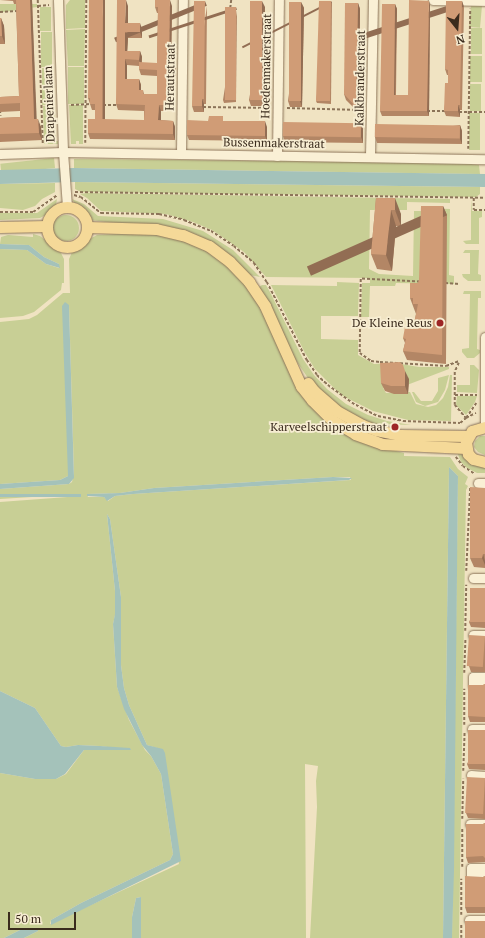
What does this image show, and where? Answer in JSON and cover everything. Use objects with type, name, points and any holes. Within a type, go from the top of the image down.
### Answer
[{"type":"main road","points":[[67,207],[78,211],[86,220],[87,226],[84,238],[80,242],[70,246],[58,245],[54,242],[50,237],[47,226],[48,220],[55,211],[67,207]]},
{"type":"main road","points":[[0,227],[47,226]]},
{"type":"main road","points":[[87,226],[156,229],[183,235],[209,246],[230,262],[250,282],[265,306],[301,386],[322,411],[332,420],[369,441],[392,446],[466,448]]},
{"type":"main road","points":[[294,368],[325,401],[337,411],[362,425],[400,435],[468,436]]},
{"type":"main road","points":[[485,427],[472,431],[468,436],[466,448],[472,459],[485,462]]},
{"type":"street","name":"Drapenierlaan","points":[[58,0],[63,152],[67,207]]},
{"type":"street","name":"Herautstraat","points":[[181,154],[183,0]]},
{"type":"street","name":"Hoedenmakerstraat","points":[[277,156],[279,0]]},
{"type":"street","name":"Kalkbranderstraat","points":[[370,156],[373,0]]},
{"type":"street","points":[[433,0],[485,1]]},
{"type":"street","name":"Bussenmakerstraat","points":[[0,154],[63,152],[485,159]]},
{"type":"street","points":[[485,337],[485,427]]},
{"type":"street","points":[[470,578],[485,578]]},
{"type":"street","points":[[473,635],[485,635]]},
{"type":"street","points":[[485,677],[473,677],[473,685],[485,685]]},
{"type":"street","points":[[472,729],[485,729]]},
{"type":"street","points":[[471,776],[485,776]]},
{"type":"street","points":[[470,824],[485,824]]},
{"type":"street","points":[[485,868],[471,868],[471,877],[485,877]]},
{"type":"street","points":[[469,920],[485,920]]},
{"type":"path","points":[[38,0],[43,153]]},
{"type":"path","points":[[84,153],[86,0]]},
{"type":"path","points":[[230,15],[231,0]]},
{"type":"path","points":[[468,159],[470,1]]},
{"type":"path","points":[[32,9],[39,9]]},
{"type":"path","points":[[0,12],[19,11]]},
{"type":"path","points":[[0,109],[0,116]]},
{"type":"path","points":[[65,189],[485,198]]},
{"type":"path","points":[[474,198],[474,210],[485,210]]},
{"type":"path","points":[[0,212],[33,212]]},
{"type":"path","points":[[423,282],[360,279],[360,354],[371,361],[380,362],[446,366],[459,362],[455,372],[455,405],[466,418],[475,404],[484,396]]},
{"type":"path","points":[[438,283],[460,284]]},
{"type":"path","points":[[455,395],[484,396]]},
{"type":"path","points":[[464,674],[466,592],[470,578],[468,490],[472,485],[482,483]]},
{"type":"path","points":[[466,592],[472,592]]},
{"type":"path","points":[[461,938],[464,689]]},
{"type":"green space","points":[[70,0],[85,0],[85,28],[66,29],[66,5]]},
{"type":"green space","points":[[0,4],[37,4],[37,7],[4,12],[0,11]]},
{"type":"green space","points":[[471,5],[482,6],[480,28],[469,27]]},
{"type":"green space","points":[[40,7],[51,7],[51,31],[40,31]]},
{"type":"green space","points":[[471,28],[482,28],[482,54],[471,54]]},
{"type":"green space","points":[[85,29],[84,66],[68,66],[66,30]]},
{"type":"green space","points":[[41,32],[52,32],[52,67],[41,67]]},
{"type":"green space","points":[[470,56],[482,56],[482,82],[470,82]]},
{"type":"green space","points":[[68,67],[84,67],[84,104],[68,104]]},
{"type":"green space","points":[[42,68],[53,68],[53,105],[42,105]]},
{"type":"green space","points":[[470,84],[481,84],[481,111],[470,111]]},
{"type":"green space","points":[[54,105],[56,141],[58,141],[58,144],[44,144],[43,106]]},
{"type":"green space","points":[[69,105],[83,105],[83,144],[79,144],[79,141],[76,141],[76,144],[71,144]]},
{"type":"green space","points":[[469,113],[480,113],[480,150],[469,150]]},
{"type":"green space","points":[[54,158],[55,168],[1,174],[0,164]]},
{"type":"green space","points":[[74,159],[463,163],[479,165],[480,174],[74,168]]},
{"type":"green space","points":[[75,182],[480,187],[480,194],[476,197],[81,192],[75,189]]},
{"type":"green space","points":[[55,183],[55,192],[42,199],[35,206],[23,210],[0,208],[0,184]]},
{"type":"green space","points":[[80,194],[450,199],[450,203],[407,202],[407,210],[370,210],[369,269],[379,274],[413,276],[414,211],[425,211],[425,208],[450,209],[449,275],[454,276],[454,284],[396,283],[395,286],[370,286],[369,317],[361,317],[362,283],[370,283],[370,278],[266,277],[244,252],[212,230],[193,222],[166,214],[101,211],[87,198]]},
{"type":"green space","points":[[57,199],[56,205],[49,213],[40,218],[0,220],[0,213],[37,213]]},
{"type":"green space","points":[[72,199],[84,204],[98,216],[163,219],[203,231],[233,250],[260,277],[250,275],[217,247],[115,223],[91,220]]},
{"type":"green space","points":[[471,199],[472,211],[482,211],[482,217],[479,218],[479,244],[466,244],[463,241],[471,240]]},
{"type":"green space","points":[[66,215],[75,219],[79,228],[75,237],[66,241],[57,237],[53,228],[57,219]]},
{"type":"green space","points":[[138,233],[156,234],[181,240],[206,251],[227,266],[246,285],[260,308],[296,382],[376,446],[404,453],[404,456],[450,457],[458,469],[468,477],[465,484],[468,486],[466,490],[459,938],[452,938],[458,476],[449,467],[443,938],[310,938],[317,807],[316,781],[318,766],[305,764],[306,938],[141,938],[141,897],[136,898],[132,917],[132,938],[24,938],[38,931],[22,929],[4,938],[0,938],[0,773],[35,779],[56,779],[66,774],[84,750],[131,750],[100,746],[61,746],[35,708],[0,691],[0,502],[81,496],[80,494],[0,499],[0,489],[69,484],[72,482],[74,473],[69,305],[68,476],[60,480],[0,484],[0,322],[29,319],[37,315],[63,293],[70,293],[69,259],[73,250],[97,235]],"holes":[[[350,477],[351,480],[133,494],[115,496],[108,501],[104,497],[88,497],[87,494],[120,493],[154,488]],[[107,514],[110,519],[121,597],[121,665],[124,688],[129,705],[147,745],[157,748],[179,864],[50,924],[51,920],[81,903],[170,860],[173,854],[161,774],[151,756],[145,750],[129,720],[117,687],[113,624],[115,615],[115,591]]]},
{"type":"green space","points":[[33,234],[40,236],[61,253],[64,259],[64,283],[62,283],[61,290],[34,312],[23,316],[0,318],[0,249],[27,250],[46,264],[59,268],[59,264],[44,257],[29,245],[0,244],[1,237],[8,235],[33,237]]},
{"type":"green space","points":[[465,250],[479,250],[478,274],[481,275],[481,281],[468,281],[463,277],[462,274],[470,274],[470,253],[463,253]]},
{"type":"green space","points":[[337,282],[359,283],[358,316],[321,316],[321,339],[358,340],[358,355],[374,364],[395,363],[419,367],[449,367],[449,369],[407,385],[408,377],[404,372],[383,388],[386,393],[410,392],[416,404],[428,407],[436,405],[443,398],[448,387],[450,375],[452,375],[451,421],[408,420],[373,411],[341,395],[315,369],[305,353],[271,285],[337,286]]},
{"type":"green space","points":[[266,285],[271,294],[303,359],[314,375],[327,389],[346,404],[368,415],[387,421],[411,425],[382,424],[382,428],[352,417],[312,384],[295,359],[259,287]]},
{"type":"green space","points":[[464,291],[481,291],[481,298],[478,298],[477,349],[480,350],[480,353],[474,358],[467,358],[462,352],[462,349],[469,348],[470,294],[463,294]]},
{"type":"green space","points":[[470,365],[474,365],[479,370],[477,393],[457,392],[457,385],[470,385]]},
{"type":"green space","points":[[449,375],[445,390],[438,402],[425,406],[416,402],[412,392],[414,392],[421,401],[432,401],[438,391],[438,378]]},
{"type":"green space","points":[[457,396],[477,396],[475,402],[466,415],[456,405]]},
{"type":"green space","points":[[480,436],[485,436],[485,455],[478,452],[474,447],[475,441]]},
{"type":"green space","points":[[457,452],[485,467],[485,473],[477,473],[467,468],[461,462]]},
{"type":"water","points":[[74,168],[485,174],[485,187],[75,182],[0,184],[0,170]]},
{"type":"water","points":[[0,244],[29,245],[44,257],[59,264],[60,268],[46,264],[27,250],[0,249]]},
{"type":"water","points":[[65,302],[69,305],[74,478],[69,484],[0,489],[0,484],[60,480],[68,476],[62,306]]},
{"type":"water","points":[[449,467],[458,476],[454,870],[452,938],[443,938]]},
{"type":"water","points":[[333,477],[352,478],[349,480],[133,494],[115,496],[107,501],[104,497],[87,496],[87,494],[120,493],[154,488]]},
{"type":"water","points":[[0,494],[81,494],[81,497],[0,497]]},
{"type":"water","points":[[107,514],[110,519],[121,597],[121,665],[124,688],[129,705],[147,745],[163,749],[165,753],[181,861],[51,925],[51,920],[81,903],[170,860],[173,854],[161,774],[151,756],[142,745],[124,709],[117,687],[113,624],[115,614],[115,591]]},
{"type":"water","points":[[0,691],[35,708],[61,746],[100,746],[130,748],[131,750],[84,750],[65,774],[56,779],[35,779],[0,773]]},
{"type":"water","points":[[141,897],[141,938],[132,938],[132,917],[136,898]]},
{"type":"water","points":[[38,928],[38,931],[24,938],[4,938],[22,929]]},
{"type":"building","points":[[16,0],[30,0],[34,119],[38,119],[39,133],[0,134],[0,118],[20,117],[20,103],[0,104],[0,97],[19,96]]},
{"type":"building","points":[[89,0],[103,0],[102,119],[144,120],[145,105],[116,104],[117,0],[126,0],[125,23],[140,23],[140,32],[125,32],[125,51],[140,51],[139,60],[125,59],[125,79],[139,79],[139,90],[143,90],[143,94],[157,94],[157,70],[139,69],[139,62],[157,63],[158,7],[155,7],[155,0],[170,0],[169,63],[174,63],[173,70],[169,70],[168,105],[159,105],[158,120],[173,121],[173,134],[88,133],[88,119],[95,119],[95,104],[90,104],[90,98],[88,98]]},
{"type":"building","points":[[409,0],[429,1],[427,111],[380,111],[382,4],[395,4],[394,95],[408,95]]},
{"type":"building","points":[[194,1],[205,1],[204,99],[202,99],[202,106],[192,106]]},
{"type":"building","points":[[250,1],[262,1],[262,100],[250,100]]},
{"type":"building","points":[[319,1],[331,1],[330,101],[316,101]]},
{"type":"building","points":[[446,1],[462,1],[460,105],[458,105],[458,111],[444,111],[445,83],[448,83],[448,70],[445,69]]},
{"type":"building","points":[[289,2],[301,2],[301,101],[289,101]]},
{"type":"building","points":[[345,3],[358,3],[356,107],[344,94]]},
{"type":"building","points":[[225,7],[236,7],[236,100],[225,100]]},
{"type":"building","points":[[1,18],[2,36],[0,36]]},
{"type":"building","points":[[209,116],[223,116],[223,121],[265,121],[265,136],[187,135],[187,120],[208,121]]},
{"type":"building","points":[[283,122],[361,123],[361,137],[283,136]]},
{"type":"building","points":[[375,124],[460,125],[460,138],[375,137]]},
{"type":"building","points":[[376,198],[395,198],[395,210],[391,210],[386,255],[371,254]]},
{"type":"building","points":[[421,206],[443,206],[442,355],[403,351],[406,339],[403,338],[405,327],[413,329],[418,304],[413,304],[413,298],[410,298],[410,283],[418,283],[419,280]]},
{"type":"building","points":[[400,362],[405,371],[405,386],[391,386],[381,383],[380,363]]},
{"type":"building","points":[[470,487],[485,488],[485,554],[483,554],[482,558],[470,558]]},
{"type":"building","points":[[470,588],[485,588],[485,622],[470,622]]},
{"type":"building","points":[[469,635],[485,636],[483,667],[467,666]]},
{"type":"building","points":[[485,684],[485,717],[468,716],[468,685]]},
{"type":"building","points":[[468,730],[485,730],[485,764],[468,764]]},
{"type":"building","points":[[467,777],[485,778],[483,814],[465,813]]},
{"type":"building","points":[[485,823],[485,858],[483,856],[466,857],[466,824]]},
{"type":"building","points":[[465,876],[485,876],[485,907],[465,907]]},
{"type":"building","points":[[465,921],[485,921],[485,938],[465,938]]},
{"type":"place","name":"De Kleine Reus","points":[[440,323]]},
{"type":"place","name":"Karveelschipperstraat","points":[[395,427]]}]
